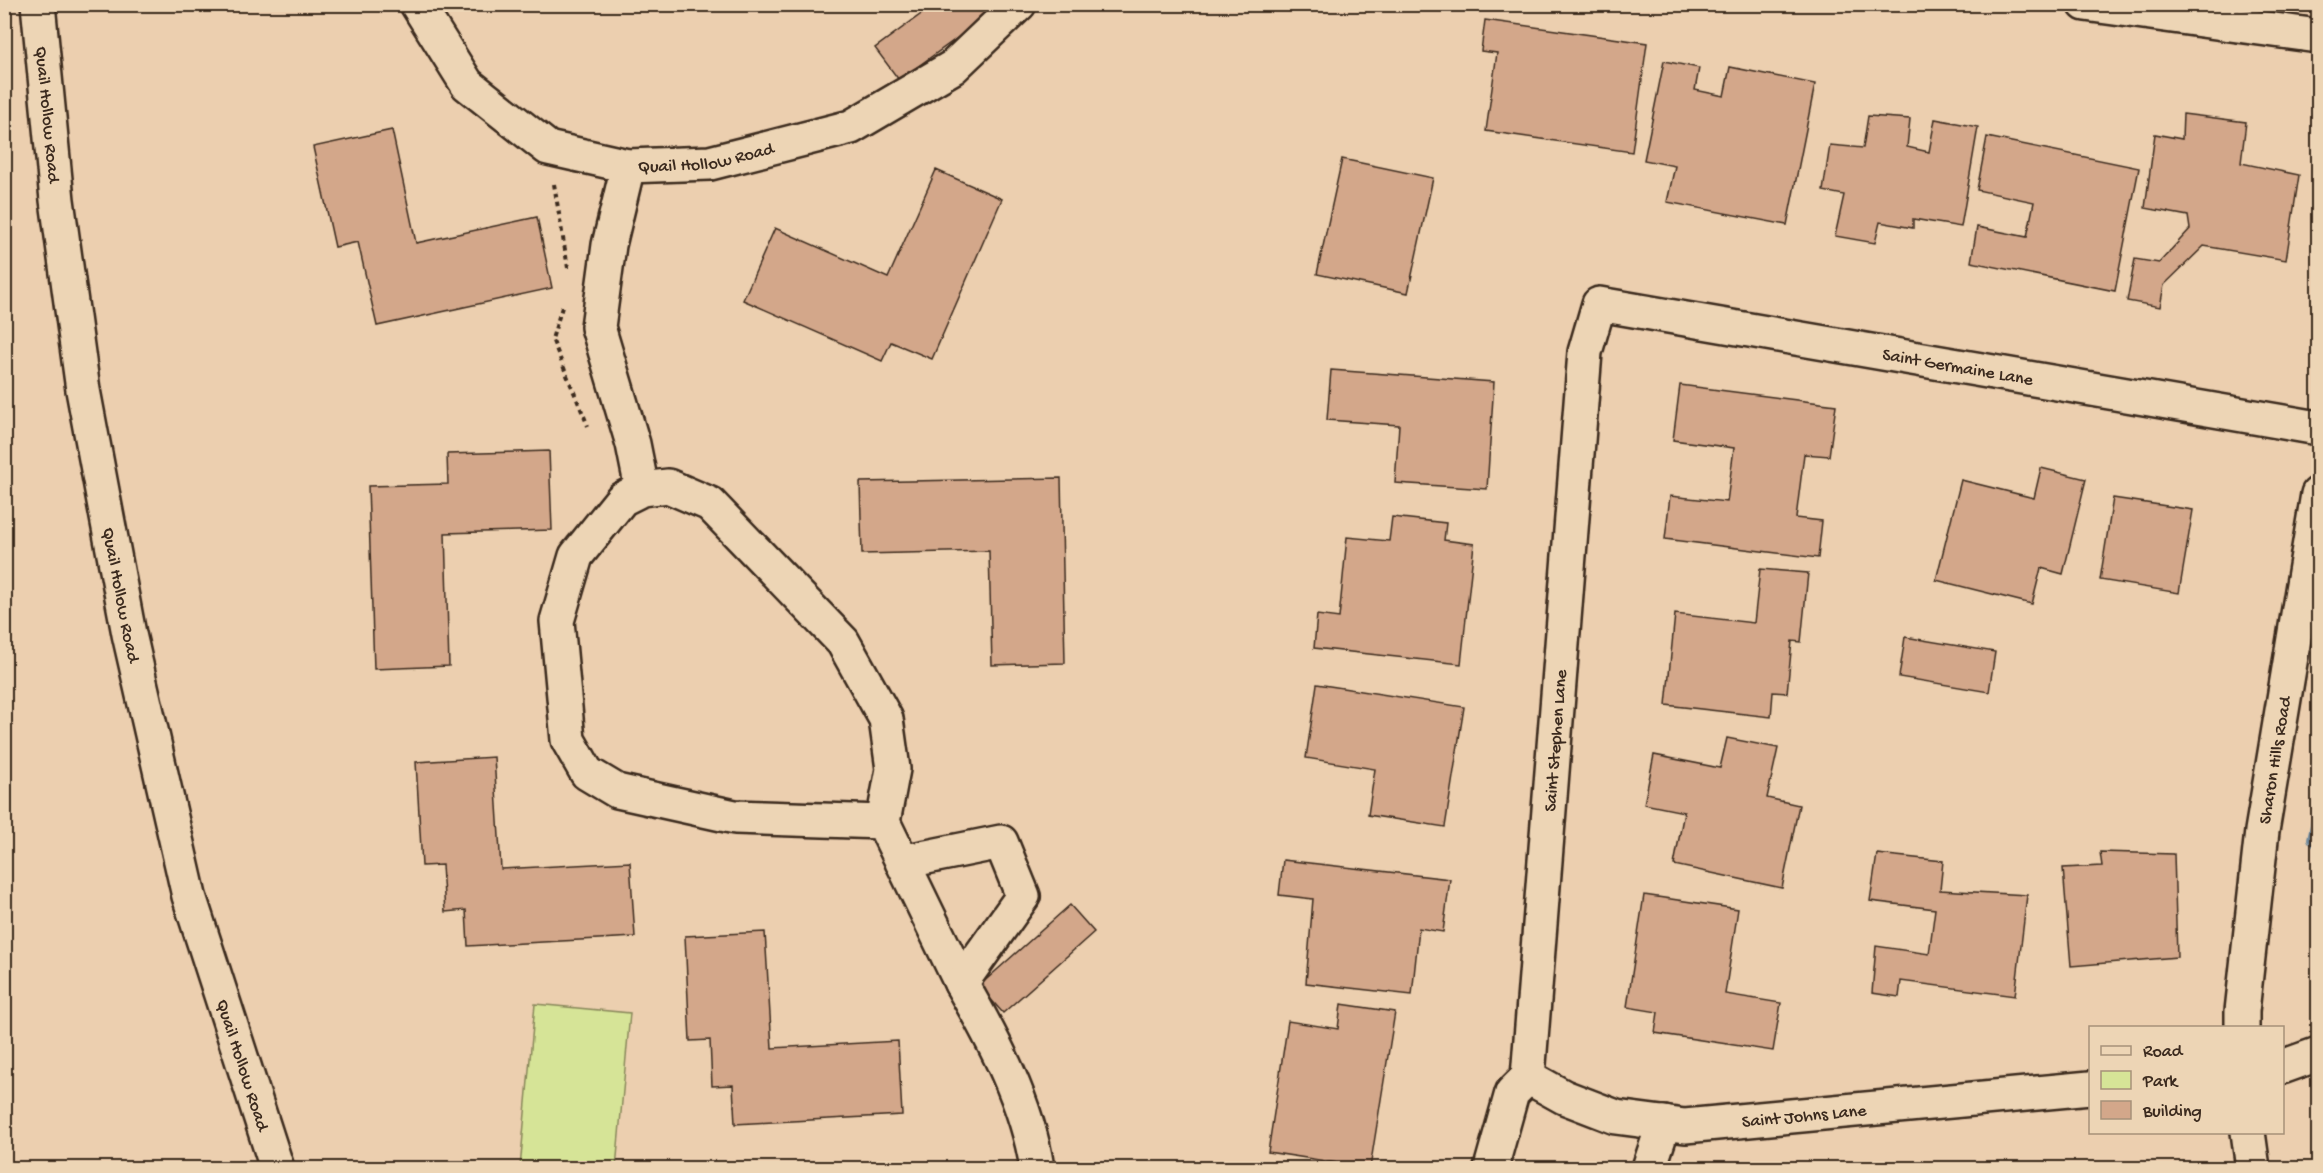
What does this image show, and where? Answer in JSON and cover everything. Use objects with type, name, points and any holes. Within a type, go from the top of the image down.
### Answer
[{"type":"street","name":"Quail Hollow Road","points":[[38,4],[57,200],[83,390],[129,634],[189,896],[277,1168]]},
{"type":"street","name":"Quail Hollow Road","points":[[417,4],[467,84],[548,148],[628,166],[710,164],[851,127],[953,67],[1019,4]]},
{"type":"street","points":[[2085,4],[2319,36]]},
{"type":"street","points":[[628,166],[609,245],[597,327],[633,444],[642,489]]},
{"type":"street","name":"Saint Germaine Lane","points":[[1599,304],[2319,428]]},
{"type":"street","name":"Saint Stephen Lane","points":[[1528,1077],[1585,352],[1599,304]]},
{"type":"street","points":[[883,822],[735,817],[617,791],[587,773],[568,740],[557,621],[576,556],[622,499],[642,489],[668,486],[710,504],[843,642],[886,719],[893,769],[883,822],[1015,1088],[1035,1153],[1037,1168]]},
{"type":"street","name":"Sharon Hills Road","points":[[2242,1026],[2262,831],[2319,494]]},
{"type":"street","points":[[902,862],[1001,842],[1023,896],[961,983]]},
{"type":"street","points":[[2284,1067],[2319,1054]]},
{"type":"street","points":[[1491,1168],[1512,1093],[1528,1077]]},
{"type":"street","name":"Saint Johns Lane","points":[[1528,1077],[1564,1097],[1616,1117],[1685,1126],[2089,1088]]},
{"type":"street","points":[[1649,1168],[1664,1124]]},
{"type":"street","points":[[2248,1134],[2253,1168]]},
{"type":"green space","points":[[535,1004],[630,1013],[616,1168],[520,1168]]},
{"type":"building","points":[[935,4],[998,4],[1000,7],[899,80],[875,48]]},
{"type":"building","points":[[1485,20],[1647,43],[1632,152],[1486,131],[1497,53],[1481,51]]},
{"type":"building","points":[[1664,61],[1699,68],[1695,90],[1724,96],[1730,67],[1815,84],[1787,225],[1667,202],[1675,166],[1644,160]]},
{"type":"building","points":[[2183,114],[2246,122],[2241,163],[2299,175],[2286,260],[2204,246],[2164,285],[2160,307],[2127,301],[2135,259],[2159,263],[2190,229],[2188,216],[2145,208],[2155,134],[2182,139]]},
{"type":"building","points":[[1868,116],[1910,119],[1907,147],[1929,152],[1935,119],[1978,127],[1961,227],[1913,219],[1913,228],[1880,222],[1875,243],[1835,236],[1844,195],[1823,191],[1830,145],[1863,148]]},
{"type":"building","points":[[392,130],[416,243],[537,217],[552,288],[377,326],[358,242],[335,247],[313,147]]},
{"type":"building","points":[[1987,137],[2139,168],[2115,291],[1971,262],[1977,227],[2027,237],[2034,202],[1977,190]]},
{"type":"building","points":[[1342,159],[1433,178],[1408,293],[1317,274]]},
{"type":"building","points":[[936,170],[1002,199],[932,359],[891,342],[882,361],[743,300],[775,228],[888,278]]},
{"type":"building","points":[[1331,370],[1494,382],[1487,489],[1395,483],[1399,425],[1327,420]]},
{"type":"building","points":[[1680,385],[1836,405],[1829,456],[1804,454],[1796,518],[1822,521],[1818,558],[1665,539],[1670,496],[1727,502],[1734,448],[1673,440]]},
{"type":"building","points":[[549,451],[552,530],[445,533],[449,666],[374,669],[368,486],[448,484],[447,454]]},
{"type":"building","points":[[2041,468],[2086,479],[2063,574],[2041,568],[2032,604],[1936,580],[1961,480],[2034,498]]},
{"type":"building","points":[[1061,478],[1065,663],[992,665],[989,551],[862,554],[860,482]]},
{"type":"building","points":[[2113,498],[2193,510],[2179,593],[2100,580]]},
{"type":"building","points":[[1392,517],[1446,523],[1444,540],[1474,544],[1461,664],[1314,648],[1317,615],[1339,618],[1347,537],[1389,541]]},
{"type":"building","points":[[1760,569],[1808,573],[1801,642],[1792,641],[1787,693],[1773,692],[1771,717],[1666,705],[1675,614],[1754,623]]},
{"type":"building","points":[[1905,637],[1995,652],[1989,692],[1899,677]]},
{"type":"building","points":[[1317,684],[1464,707],[1445,827],[1368,815],[1375,769],[1306,758]]},
{"type":"building","points":[[1727,738],[1778,748],[1767,798],[1799,805],[1782,888],[1674,865],[1684,812],[1644,804],[1654,755],[1720,768]]},
{"type":"building","points":[[494,757],[501,869],[630,862],[635,937],[468,946],[466,910],[445,912],[442,865],[422,866],[416,762]]},
{"type":"building","points":[[2100,852],[2174,854],[2177,957],[2071,966],[2063,868],[2102,866]]},
{"type":"building","points":[[1877,854],[1943,861],[1940,890],[2027,895],[2015,996],[1901,981],[1899,997],[1872,993],[1876,946],[1929,954],[1935,909],[1870,901]]},
{"type":"building","points":[[1283,860],[1450,879],[1443,932],[1419,928],[1412,995],[1306,983],[1313,899],[1279,895]]},
{"type":"building","points":[[1644,895],[1738,909],[1725,994],[1781,1003],[1773,1051],[1655,1033],[1658,1012],[1627,1007]]},
{"type":"building","points":[[1070,905],[1094,932],[1003,1013],[979,986]]},
{"type":"building","points":[[765,932],[772,1048],[898,1041],[902,1115],[735,1124],[733,1085],[712,1086],[710,1040],[690,1041],[685,936]]},
{"type":"building","points":[[1341,1004],[1395,1012],[1370,1168],[1268,1152],[1288,1021],[1338,1029]]},
{"type":"waterway","points":[[2318,811],[2312,839],[2318,845]]}]
